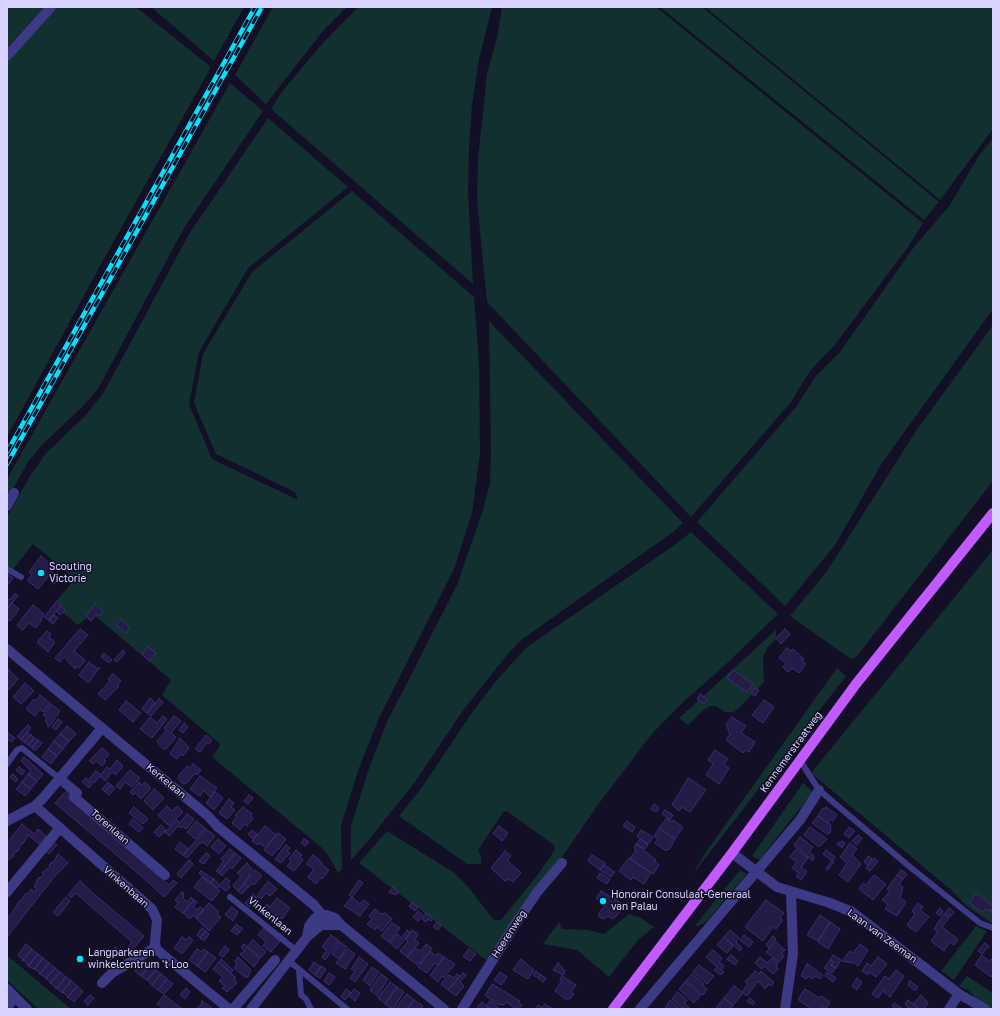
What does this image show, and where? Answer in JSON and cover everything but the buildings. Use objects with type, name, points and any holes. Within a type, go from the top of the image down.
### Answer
[{"type":"main road","name":"Kennemerstraatweg","points":[[613,1009],[732,853],[799,759],[856,684],[993,513]]},
{"type":"street","points":[[7,56],[52,7]]},
{"type":"street","points":[[7,506],[14,493]]},
{"type":"street","name":"Kerkelaan","points":[[7,649],[208,816],[217,826],[314,905],[323,920],[335,918],[341,925],[444,1009]]},
{"type":"street","points":[[7,821],[34,806],[60,779],[102,728]]},
{"type":"street","name":"Torenlaan","points":[[60,779],[77,793],[74,797],[165,875]]},
{"type":"street","points":[[640,1009],[800,820],[819,790]]},
{"type":"street","name":"Vinkenbaan","points":[[34,806],[152,909],[157,920],[156,947]]},
{"type":"street","points":[[7,892],[59,828]]},
{"type":"street","name":"Laan van Zeeman","points":[[732,853],[777,887],[830,903],[852,912],[959,994],[985,1009]]},
{"type":"street","name":"Heerenweg","points":[[462,1009],[516,923],[538,891],[562,863]]},
{"type":"street","points":[[785,1009],[793,954],[791,892]]},
{"type":"street","points":[[251,1009],[307,937],[311,923],[315,918],[323,920]]},
{"type":"street","points":[[102,983],[112,973],[156,947],[158,951],[229,1009]]},
{"type":"street","points":[[233,1009],[275,960]]},
{"type":"street","points":[[7,989],[27,1009]]},
{"type":"street","points":[[950,1009],[959,994]]},
{"type":"street","points":[[7,1007],[15,998]]},
{"type":"lane","points":[[7,569],[21,577]]},
{"type":"lane","name":"Torenlaan","points":[[7,764],[17,750],[22,748],[60,779]]},
{"type":"lane","points":[[799,759],[819,790],[910,867],[980,923],[993,928]]},
{"type":"lane","name":"Vinkenlaan","points":[[230,897],[297,951]]},
{"type":"lane","points":[[289,961],[347,1009]]},
{"type":"lane","points":[[299,970],[301,995],[306,999],[311,1009]]},
{"type":"green space","points":[[7,7],[44,7],[7,48]]},
{"type":"green space","points":[[55,7],[136,7],[211,67],[7,437],[7,60]]},
{"type":"green space","points":[[151,7],[244,7],[214,61]]},
{"type":"green space","points":[[273,7],[347,7],[323,31],[266,104],[235,75]]},
{"type":"green space","points":[[358,7],[492,7],[479,59],[472,105],[469,148],[468,192],[473,284],[271,109],[281,93],[321,45]]},
{"type":"green space","points":[[502,7],[656,7],[923,223],[908,247],[834,346],[810,371],[791,402],[691,517],[487,302],[477,200],[478,160],[487,74],[497,38]]},
{"type":"green space","points":[[660,7],[702,7],[939,202],[924,220]]},
{"type":"green space","points":[[705,7],[993,7],[993,129],[940,200]]},
{"type":"green space","points":[[230,83],[263,111],[184,228],[98,389],[82,407],[41,446],[28,462],[7,500],[7,479]]},
{"type":"green space","points":[[268,118],[348,187],[248,268],[199,352],[189,404],[212,459],[298,500],[295,492],[216,454],[194,403],[203,354],[252,272],[352,191],[474,297],[479,362],[480,453],[472,513],[454,569],[379,718],[359,768],[341,825],[342,869],[338,873],[330,858],[322,848],[212,757],[220,746],[219,743],[162,695],[171,680],[92,613],[78,625],[53,605],[75,579],[33,544],[7,577],[7,517],[30,476],[46,453],[85,416],[104,392],[189,234]]},
{"type":"green space","points":[[993,138],[993,309],[882,463],[835,545],[785,606],[697,522],[796,407],[816,376],[840,352],[914,247],[950,205],[978,157]]},
{"type":"green space","points":[[489,321],[683,523],[673,532],[521,640],[507,655],[464,709],[415,782],[351,860],[351,826],[368,771],[387,722],[457,585],[482,513],[490,483]]},
{"type":"green space","points":[[993,325],[993,481],[857,656],[851,659],[790,616],[827,571],[916,431]]},
{"type":"green space","points":[[691,532],[778,614],[723,667],[682,703],[651,735],[597,806],[490,963],[359,863],[387,831],[453,872],[469,888],[494,920],[501,920],[536,877],[555,850],[554,845],[508,812],[504,811],[478,850],[481,857],[481,864],[467,864],[399,816],[423,786],[471,714],[496,681],[527,647],[676,544]]},
{"type":"green space","points":[[993,550],[993,924],[967,906],[950,889],[811,773]]},
{"type":"green space","points":[[776,630],[776,639],[768,647],[763,657],[764,682],[740,707],[734,712],[725,712],[716,706],[711,706],[703,710],[688,725],[679,718]]},
{"type":"green space","points":[[837,668],[846,676],[693,874],[703,856]]},
{"type":"green space","points":[[803,783],[813,792],[759,860],[752,856]]},
{"type":"green space","points":[[740,870],[747,874],[705,923],[694,927]]},
{"type":"green space","points":[[629,914],[641,918],[654,927],[638,940],[609,977],[577,950],[543,944],[559,922],[562,929],[588,930],[604,934]]},
{"type":"green space","points":[[976,926],[987,931],[954,980],[941,971]]},
{"type":"green space","points":[[8,956],[71,1009],[38,1009],[7,980]]},
{"type":"green space","points":[[967,976],[993,993],[993,1009],[984,1006],[969,991],[959,986]]},
{"type":"railway","points":[[7,452],[255,7]]},
{"type":"railway","points":[[7,464],[262,7]]},
{"type":"place","name":"Scouting Victorie","points":[[41,573]]},
{"type":"place","name":"Honorair Consulaat-Generaal van Palau","points":[[603,901]]},
{"type":"place","name":"Langparkeren winkelcentrum 't Loo","points":[[80,959]]}]
